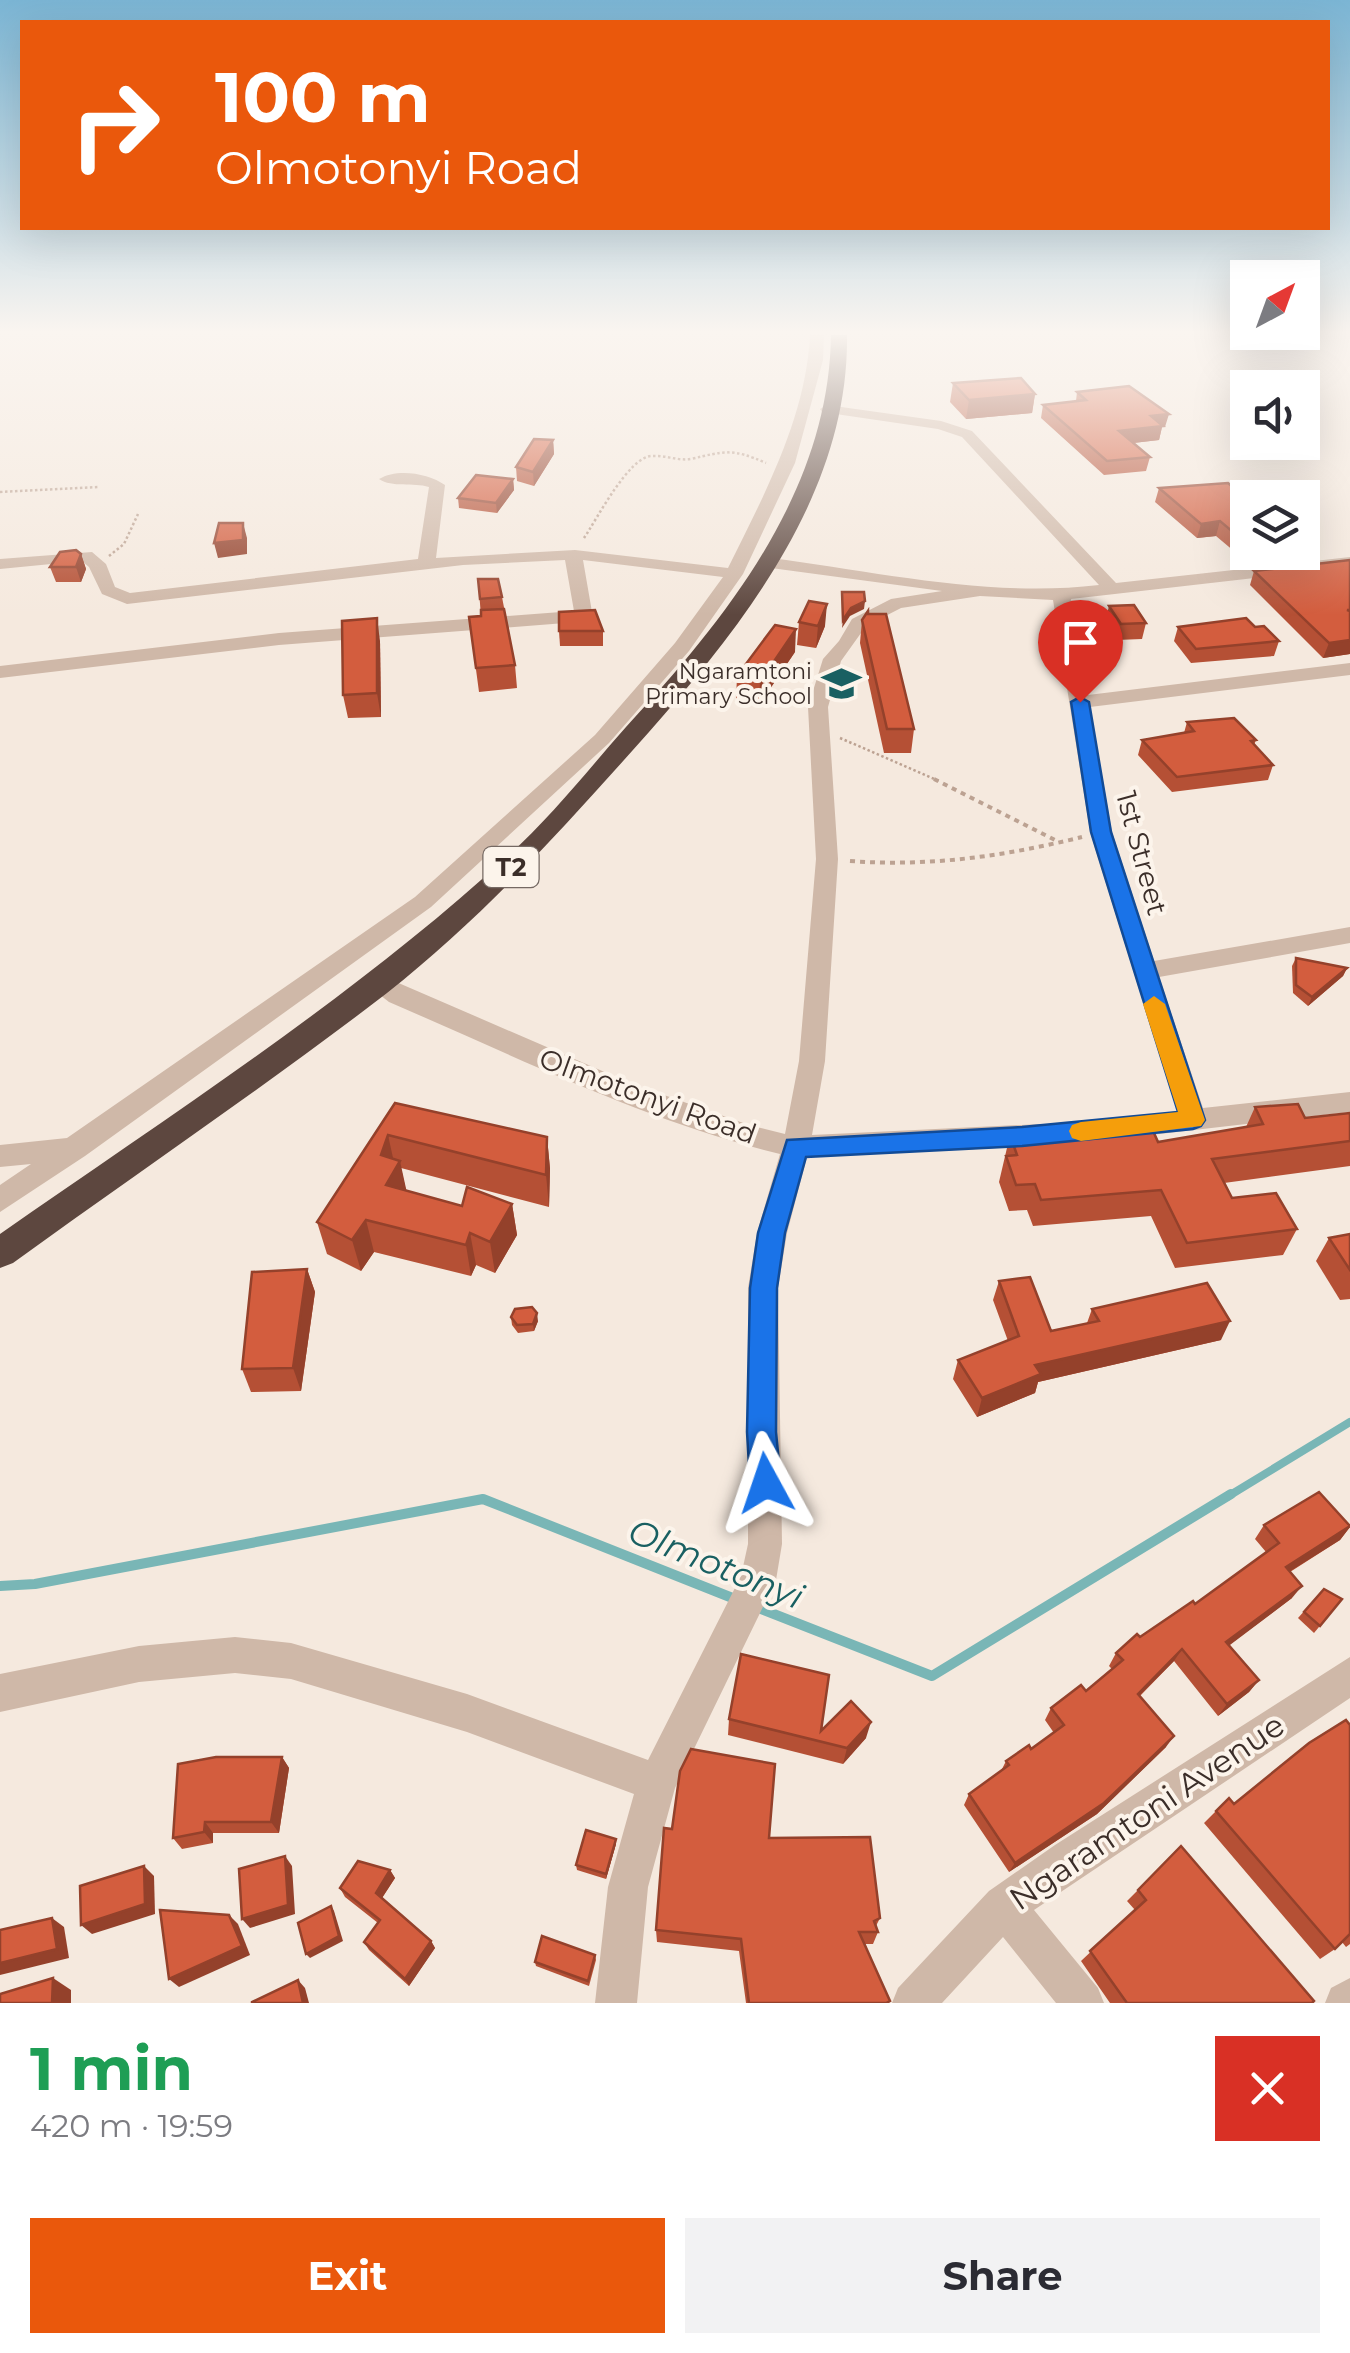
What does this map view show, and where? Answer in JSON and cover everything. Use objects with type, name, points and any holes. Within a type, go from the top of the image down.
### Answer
[{"type":"highway","name":"T2","points":[[0,1253],[378,984],[521,859],[686,676],[771,563],[798,507],[821,428]]},
{"type":"street","points":[[0,1200],[423,902],[602,738],[682,647],[734,574],[787,464],[797,428]]},
{"type":"street","points":[[946,428],[962,431],[1112,589]]},
{"type":"street","points":[[387,479],[418,478],[437,485],[426,566]]},
{"type":"street","points":[[0,564],[74,554],[86,556],[97,564],[108,590],[128,599],[426,566],[572,555],[659,561],[734,574]]},
{"type":"street","points":[[0,672],[279,639],[578,617],[584,612],[572,555]]},
{"type":"street","points":[[771,563],[980,590],[1061,595],[1350,562]]},
{"type":"street","points":[[616,2003],[628,1887],[657,1783],[758,1580],[768,1522],[762,1432],[763,1288],[812,1060],[827,859],[818,707],[832,658],[847,644],[858,623],[884,606],[980,590]]},
{"type":"street","name":"1st Street","points":[[1061,595],[1101,832],[1193,1120]]},
{"type":"street","points":[[1080,702],[1350,668]]},
{"type":"street","points":[[1143,971],[1350,935]]},
{"type":"street","name":"Olmotonyi Road","points":[[378,984],[398,996],[621,1090],[746,1134],[796,1147],[887,1146],[1086,1131],[1350,1102]]},
{"type":"street","points":[[0,1156],[78,1148]]},
{"type":"street","points":[[0,1693],[138,1664],[234,1655],[291,1662],[466,1713],[657,1783]]},
{"type":"street","name":"Ngaramtoni Avenue","points":[[914,2003],[1004,1906],[1085,1848],[1350,1676]]},
{"type":"street","points":[[1004,1906],[1082,2003]]},
{"type":"path","points":[[572,555],[633,464],[642,458],[656,454],[686,460],[732,450],[762,463],[787,464]]},
{"type":"path","points":[[0,492],[98,487]]},
{"type":"path","points":[[97,564],[124,544],[138,514]]},
{"type":"path","points":[[817,729],[927,775],[1060,842]]},
{"type":"path","points":[[827,859],[888,865],[969,862],[1101,832]]},
{"type":"building","points":[[1070,428],[1141,428],[1119,431],[1150,457],[1107,461]]},
{"type":"building","points":[[534,439],[553,440],[533,472],[516,467]]},
{"type":"building","points":[[476,475],[513,479],[496,503],[458,498]]},
{"type":"building","points":[[1228,483],[1230,530],[1220,521],[1201,524],[1159,488]]},
{"type":"building","points":[[219,523],[243,523],[243,540],[214,543]]},
{"type":"building","points":[[76,550],[81,554],[76,567],[50,567],[60,552]]},
{"type":"building","points":[[1350,560],[1350,640],[1329,643],[1254,571],[1320,570],[1320,563]]},
{"type":"building","points":[[478,579],[498,579],[502,597],[480,599]]},
{"type":"building","points":[[842,592],[864,592],[865,601],[851,608],[843,620]]},
{"type":"building","points":[[809,601],[827,604],[818,626],[799,622]]},
{"type":"building","points":[[1134,605],[1146,623],[1121,624],[1109,606]]},
{"type":"building","points":[[504,609],[515,665],[476,668],[469,617],[481,616],[481,610]]},
{"type":"building","points":[[595,610],[603,631],[559,631],[559,612]]},
{"type":"building","points":[[868,611],[886,614],[914,729],[887,729],[862,620]]},
{"type":"building","points":[[377,618],[377,693],[343,695],[342,621]]},
{"type":"building","points":[[1246,618],[1255,627],[1264,626],[1279,641],[1196,649],[1178,627]]},
{"type":"building","points":[[775,625],[796,629],[760,682],[737,676]]},
{"type":"building","points":[[1234,718],[1273,765],[1177,777],[1142,740],[1194,731],[1187,722]]},
{"type":"building","points":[[1296,958],[1347,968],[1312,997],[1296,985]]},
{"type":"building","points":[[395,1103],[547,1137],[546,1175],[388,1135],[381,1155],[400,1161],[386,1185],[462,1206],[467,1187],[512,1204],[490,1242],[470,1233],[466,1245],[366,1220],[352,1240],[317,1222]]},
{"type":"building","points":[[1298,1104],[1305,1118],[1350,1113],[1350,1141],[1212,1159],[1232,1198],[1276,1193],[1297,1229],[1187,1243],[1161,1190],[1041,1200],[1035,1184],[1016,1185],[1006,1156],[1017,1155],[1010,1135],[1150,1124],[1158,1142],[1263,1124],[1255,1107]]},
{"type":"building","points":[[1350,1234],[1350,1270],[1329,1238]]},
{"type":"building","points":[[307,1269],[293,1368],[242,1369],[252,1272]]},
{"type":"building","points":[[1030,1277],[1051,1331],[1099,1321],[1092,1309],[1207,1283],[1230,1321],[1035,1365],[1041,1374],[982,1398],[958,1360],[1019,1336],[999,1281]]},
{"type":"building","points":[[532,1307],[537,1313],[533,1324],[517,1325],[511,1317],[515,1309]]},
{"type":"building","points":[[1319,1492],[1350,1526],[1286,1567],[1302,1586],[1226,1642],[1259,1680],[1227,1704],[1182,1649],[1138,1694],[1174,1736],[1104,1803],[1015,1863],[969,1794],[1009,1765],[1006,1761],[1064,1725],[1051,1708],[1081,1685],[1086,1691],[1123,1660],[1116,1653],[1137,1634],[1140,1637],[1193,1601],[1195,1604],[1279,1543],[1264,1525]]},
{"type":"building","points":[[1324,1589],[1342,1599],[1320,1626],[1304,1612]]},
{"type":"building","points":[[741,1654],[829,1675],[821,1731],[851,1701],[871,1722],[847,1748],[729,1719]]},
{"type":"building","points":[[1346,1720],[1350,1725],[1350,1934],[1335,1949],[1216,1811],[1229,1798],[1234,1804],[1309,1743]]},
{"type":"building","points":[[691,1749],[775,1764],[769,1838],[870,1837],[880,1918],[874,1921],[878,1932],[859,1932],[890,2001],[749,2003],[741,1939],[656,1930],[664,1828],[672,1829],[680,1771]]},
{"type":"building","points":[[216,1757],[282,1757],[271,1822],[205,1822],[204,1832],[173,1838],[178,1764]]},
{"type":"building","points":[[586,1830],[616,1839],[606,1874],[576,1865]]},
{"type":"building","points":[[1181,1846],[1312,2003],[1127,2003],[1090,1951],[1146,1900],[1138,1890]]},
{"type":"building","points":[[285,1856],[288,1905],[242,1919],[239,1869]]},
{"type":"building","points":[[358,1861],[390,1870],[376,1893],[431,1941],[405,1979],[364,1942],[380,1920],[340,1888]]},
{"type":"building","points":[[144,1866],[145,1904],[81,1925],[80,1886]]},
{"type":"building","points":[[331,1906],[339,1936],[306,1954],[298,1923]]},
{"type":"building","points":[[160,1910],[229,1915],[242,1946],[169,1979]]},
{"type":"building","points":[[52,1918],[57,1949],[0,1963],[0,1930]]},
{"type":"building","points":[[542,1936],[595,1955],[588,1981],[535,1962]]},
{"type":"building","points":[[53,1978],[52,2003],[0,2003],[0,1994]]},
{"type":"building","points":[[298,1980],[303,2003],[252,2003],[252,2002]]},
{"type":"waterway","name":"Olmotonyi","points":[[1227,1497],[1350,1422]]},
{"type":"waterway","name":"Olmotonyi","points":[[756,1607],[932,1676],[1231,1494]]},
{"type":"waterway","name":"Olmotonyi","points":[[0,1586],[35,1584],[483,1499],[735,1599]]},
{"type":"slow traffic","points":[[1081,1131],[1193,1120],[1154,1004]]},
{"type":"place","name":"Ngaramtoni Primary School","points":[[842,684]]},
{"type":"route","points":[[766,1483],[762,1432],[763,1288],[772,1233],[796,1147],[887,1146],[1193,1120],[1101,832],[1080,702]]}]
